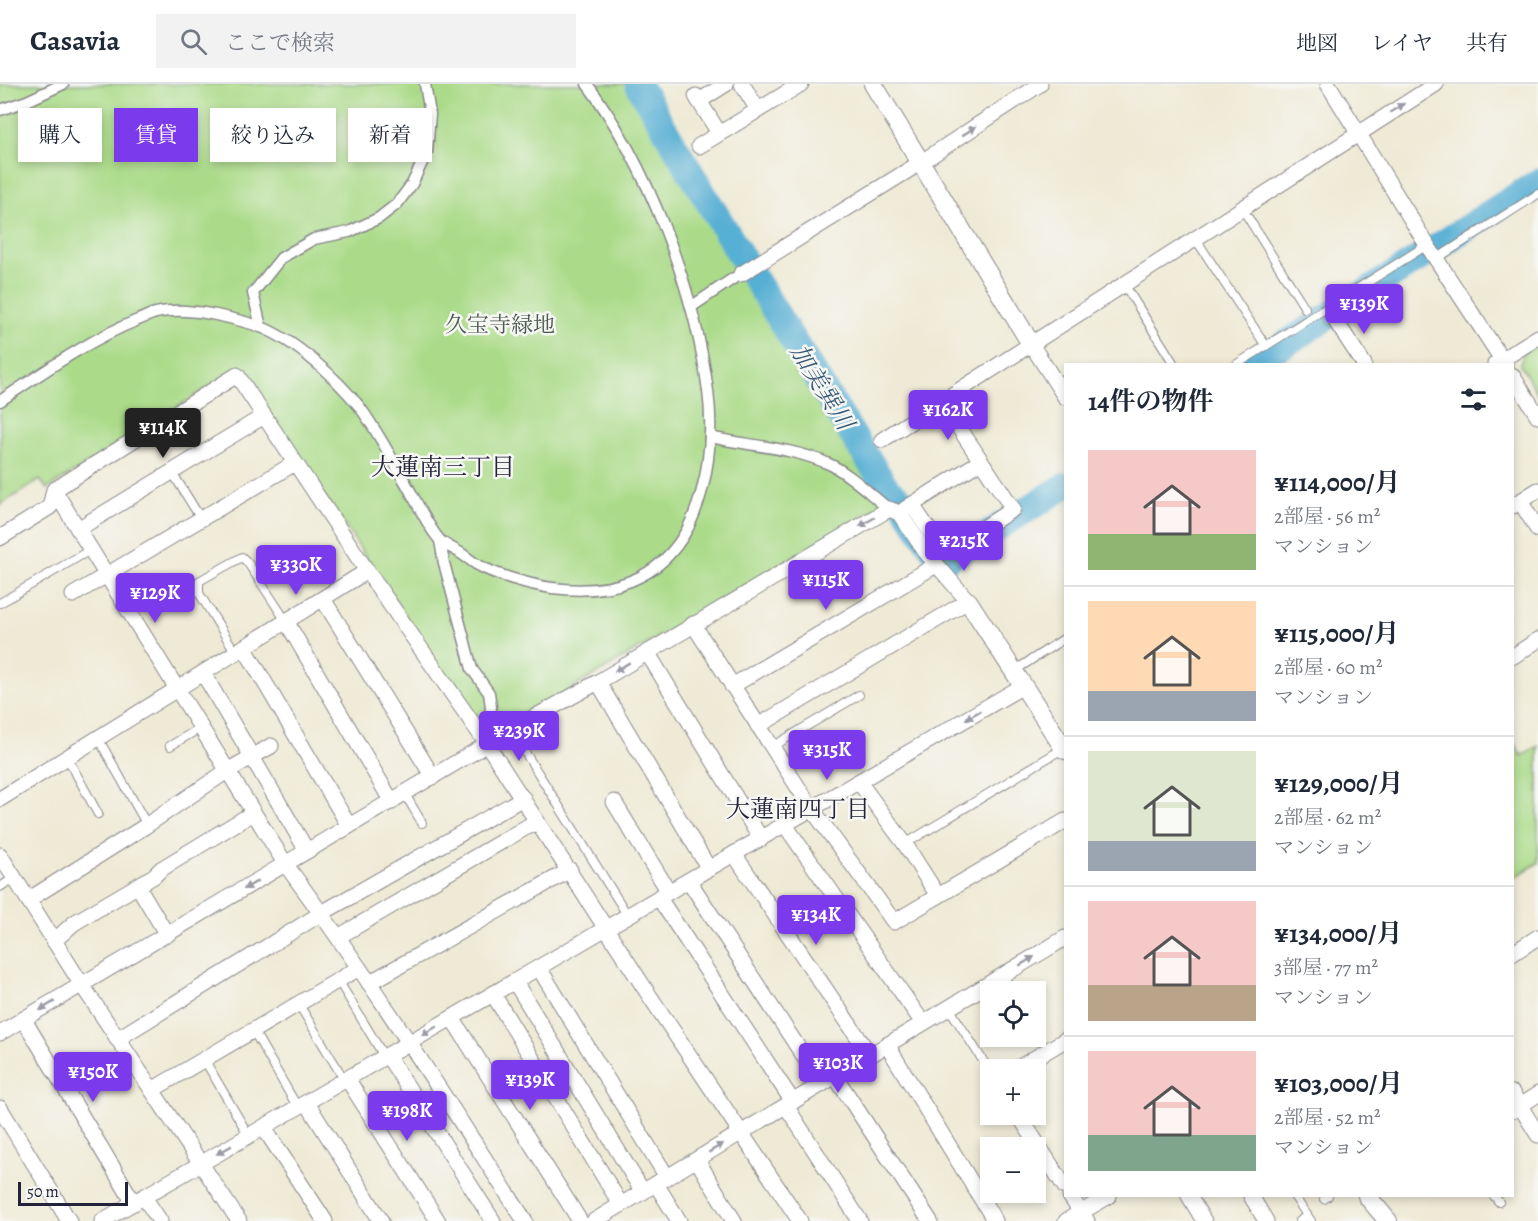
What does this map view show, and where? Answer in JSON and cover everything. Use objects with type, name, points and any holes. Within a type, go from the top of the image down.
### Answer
[{"type":"street","points":[[0,110],[44,94],[63,84]]},
{"type":"street","points":[[261,327],[253,293],[281,258],[314,239],[349,232],[379,218],[397,204],[412,184],[427,152],[429,114],[425,84]]},
{"type":"street","points":[[440,541],[478,565],[550,588],[609,588],[639,578],[664,562],[682,539],[695,513],[705,481],[710,437],[708,392],[691,307],[669,241],[643,177],[619,132],[587,84]]},
{"type":"street","points":[[719,134],[697,98],[726,84]]},
{"type":"street","points":[[742,84],[758,110]]},
{"type":"street","points":[[699,146],[801,84]]},
{"type":"street","points":[[873,84],[1064,395]]},
{"type":"street","points":[[691,307],[920,163],[1040,84]]},
{"type":"street","points":[[1328,84],[1500,363],[1538,337]]},
{"type":"street","points":[[882,440],[1436,84]]},
{"type":"street","points":[[0,401],[83,346],[157,313],[199,311],[261,327],[291,343],[324,371],[359,406],[440,541],[472,669],[489,693],[491,707],[487,744]]},
{"type":"street","points":[[1337,323],[1363,363]]},
{"type":"street","points":[[0,538],[50,507],[54,490],[237,375],[367,571],[523,798],[800,1221]]},
{"type":"street","points":[[1514,378],[1538,416]]},
{"type":"street","points":[[710,437],[740,444],[777,448],[830,465],[900,509],[942,549],[951,549],[1013,509],[942,402]]},
{"type":"street","points":[[78,529],[264,416]]},
{"type":"street","points":[[0,1033],[511,730],[981,461]]},
{"type":"street","points":[[73,595],[295,463]]},
{"type":"street","points":[[54,490],[286,865],[410,1043],[525,1221]]},
{"type":"street","points":[[1538,490],[1514,505],[1538,530]]},
{"type":"street","points":[[900,509],[936,565],[968,601],[1064,746]]},
{"type":"street","points":[[732,686],[936,565]]},
{"type":"street","points":[[0,799],[367,571]]},
{"type":"street","points":[[323,599],[433,777]]},
{"type":"street","points":[[758,726],[968,601]]},
{"type":"street","points":[[286,621],[399,798]]},
{"type":"street","points":[[693,624],[812,809],[894,922],[1064,822]]},
{"type":"street","points":[[1514,656],[1538,640]]},
{"type":"street","points":[[240,650],[349,826]]},
{"type":"street","points":[[647,652],[761,839]]},
{"type":"street","points":[[203,673],[307,851]]},
{"type":"street","points":[[102,1221],[858,782],[1019,679]]},
{"type":"street","points":[[598,682],[709,869]]},
{"type":"street","points":[[28,900],[227,771],[271,746]]},
{"type":"street","points":[[858,782],[905,844],[938,896]]},
{"type":"street","points":[[117,1039],[322,914],[523,798]]},
{"type":"street","points":[[614,802],[664,895],[860,1221]]},
{"type":"street","points":[[54,941],[74,923],[138,886],[253,813]]},
{"type":"street","points":[[338,937],[537,821]]},
{"type":"street","points":[[785,825],[923,1023]]},
{"type":"street","points":[[0,855],[81,985],[239,1221]]},
{"type":"street","points":[[734,855],[870,1055]]},
{"type":"street","points":[[369,983],[570,870]]},
{"type":"street","points":[[689,881],[930,1221]]},
{"type":"street","points":[[138,886],[167,935]]},
{"type":"street","points":[[1514,953],[1538,937]]},
{"type":"street","points":[[594,1221],[614,1213],[655,1184],[1064,939]]},
{"type":"street","points":[[152,1090],[358,968]]},
{"type":"street","points":[[539,968],[655,1184]]},
{"type":"street","points":[[515,982],[679,1221]]},
{"type":"street","points":[[493,994],[614,1213]]},
{"type":"street","points":[[452,1018],[580,1221]]},
{"type":"street","points":[[24,1020],[139,1200],[160,1221]]},
{"type":"street","points":[[1033,1059],[1064,1041]]},
{"type":"street","points":[[887,1045],[996,1221]]},
{"type":"street","points":[[386,1057],[493,1221]]},
{"type":"street","points":[[346,1081],[438,1221]]},
{"type":"street","points":[[1538,1094],[1514,1103],[1538,1135]]},
{"type":"street","points":[[302,1106],[381,1221]]},
{"type":"street","points":[[0,1108],[69,1221]]},
{"type":"street","points":[[1025,1125],[1064,1185]]},
{"type":"street","points":[[264,1128],[325,1221]]},
{"type":"street","points":[[697,1160],[734,1221]]},
{"type":"street","points":[[1071,1197],[1084,1216]]},
{"type":"street","points":[[1066,1221],[1084,1216],[1108,1197]]},
{"type":"street","points":[[1190,1197],[1204,1221]]},
{"type":"street","points":[[1252,1197],[1266,1221]]},
{"type":"street","points":[[1373,1197],[1388,1221]]},
{"type":"lane","points":[[1239,363],[1538,194]]},
{"type":"lane","points":[[1242,208],[1305,308]]},
{"type":"lane","points":[[1195,238],[1266,346]]},
{"type":"lane","points":[[1124,284],[1173,363]]},
{"type":"lane","points":[[172,472],[201,519]]},
{"type":"lane","points":[[0,603],[90,550]]},
{"type":"lane","points":[[240,650],[199,593],[199,581],[242,557],[286,621]]},
{"type":"lane","points":[[1019,679],[1064,640]]},
{"type":"lane","points":[[772,747],[859,695]]},
{"type":"lane","points":[[170,746],[200,728]]},
{"type":"lane","points":[[511,730],[628,916]]},
{"type":"lane","points":[[98,738],[147,825]]},
{"type":"lane","points":[[905,844],[1064,749]]},
{"type":"lane","points":[[67,757],[98,814]]},
{"type":"lane","points":[[399,798],[422,823]]},
{"type":"lane","points":[[0,886],[14,878]]},
{"type":"lane","points":[[338,980],[386,1057]]},
{"type":"lane","points":[[298,1003],[346,1081]]},
{"type":"lane","points":[[949,1008],[982,1059]]},
{"type":"lane","points":[[253,1030],[302,1106]]},
{"type":"lane","points":[[204,1059],[249,1136]]},
{"type":"lane","points":[[1295,1197],[1309,1218],[1300,1221]]},
{"type":"green space","name":"久宝寺緑地","points":[[0,84],[634,84],[890,500],[493,735],[478,724],[239,368],[47,489],[40,480],[0,505]]},
{"type":"green space","points":[[1538,344],[1538,394],[1520,365],[1523,353]]},
{"type":"green space","points":[[1514,742],[1522,756],[1538,746],[1538,863],[1514,878]]},
{"type":"waterway","name":"加美巽川","points":[[638,84],[856,440],[888,490],[900,499],[939,558],[947,559],[1064,487]]},
{"type":"waterway","name":"加美巽川","points":[[1256,363],[1538,182]]},
{"type":"district","name":"大蓮南三丁目","points":[[443,467]]},
{"type":"district","name":"大蓮南四丁目","points":[[798,809]]}]
